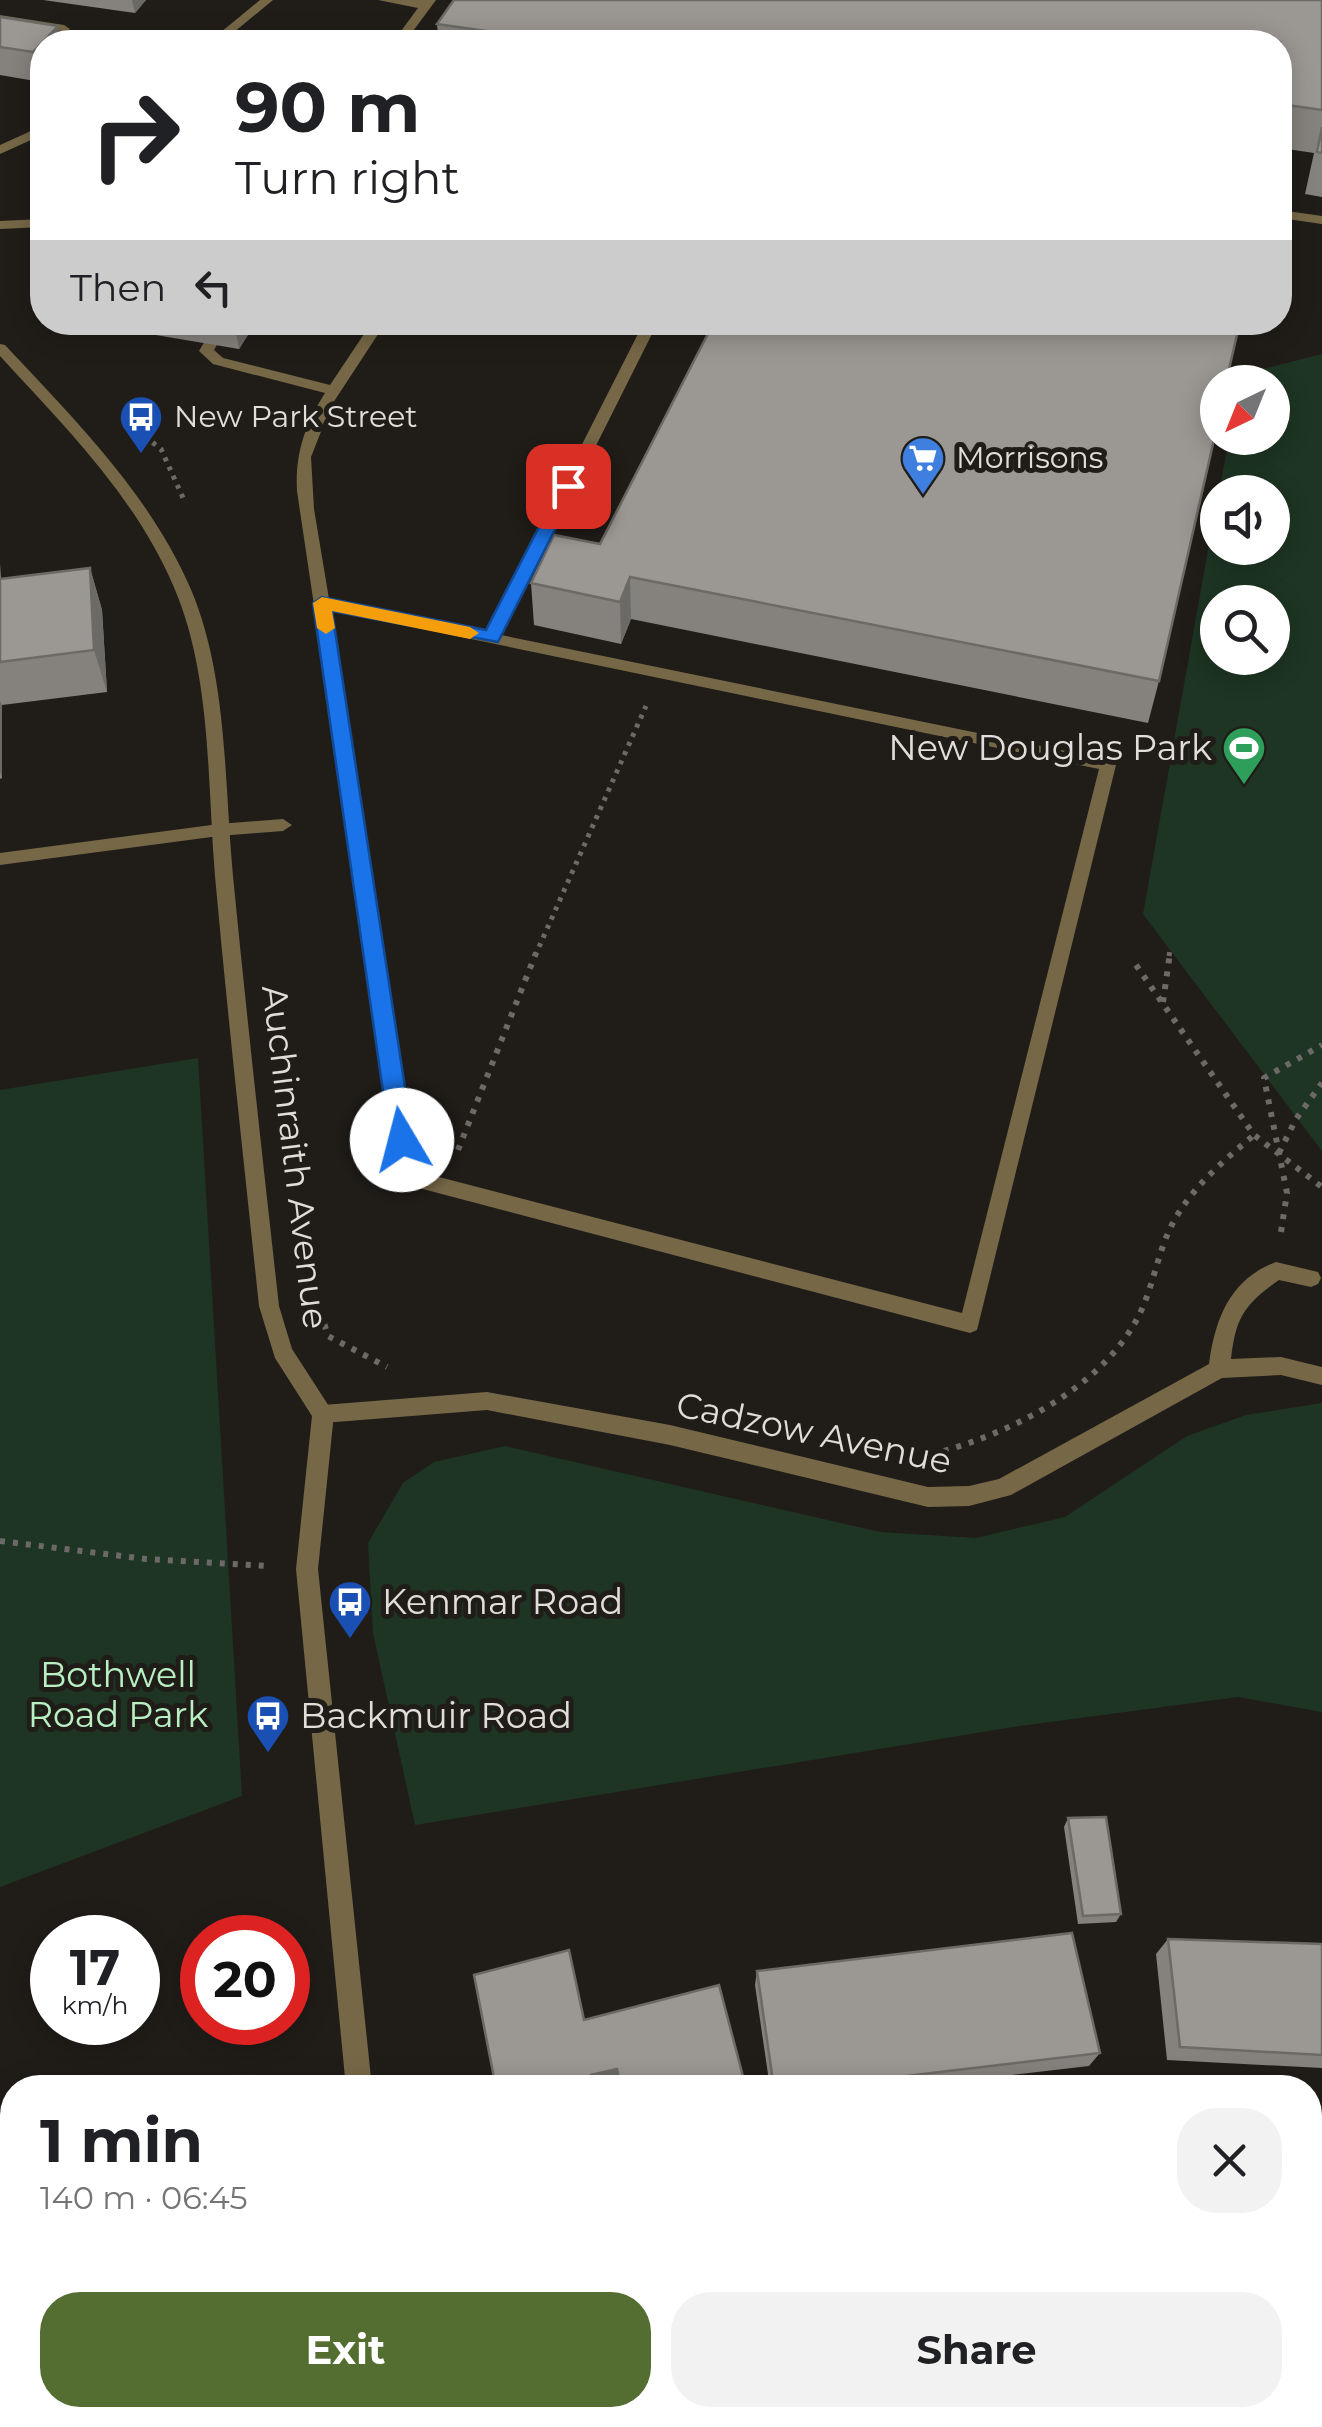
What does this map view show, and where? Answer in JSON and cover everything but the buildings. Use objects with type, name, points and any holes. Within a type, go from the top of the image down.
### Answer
[{"type":"street","points":[[230,30],[266,0]]},
{"type":"street","points":[[384,0],[428,3]]},
{"type":"street","points":[[408,30],[428,3]]},
{"type":"street","points":[[0,19],[64,29]]},
{"type":"street","points":[[0,150],[30,136]]},
{"type":"street","points":[[1292,216],[1322,220]]},
{"type":"street","points":[[0,225],[30,224]]},
{"type":"street","points":[[216,335],[206,352],[218,361],[336,391]]},
{"type":"street","points":[[322,603],[1108,765],[970,1324],[407,1178],[322,603],[304,454],[316,422],[371,335]]},
{"type":"street","points":[[492,638],[644,335]]},
{"type":"street","name":"Auchinraith Avenue","points":[[0,348],[117,475],[147,517],[183,590],[210,699],[219,830],[268,1306],[282,1352],[324,1414]]},
{"type":"street","points":[[0,860],[282,825]]},
{"type":"street","points":[[1218,1369],[1225,1320],[1240,1296],[1276,1271],[1311,1278]]},
{"type":"street","name":"Cadzow Avenue","points":[[324,1414],[487,1401],[670,1435],[928,1497],[969,1496],[1003,1488],[1218,1369],[1281,1366],[1322,1376]]},
{"type":"street","points":[[324,1414],[306,1568],[358,2075]]},
{"type":"path","points":[[118,415],[161,449],[190,514]]},
{"type":"path","points":[[444,1186],[537,950],[660,673]]},
{"type":"path","points":[[1162,1004],[1170,950]]},
{"type":"path","points":[[1136,965],[1254,1135],[1322,1186]]},
{"type":"path","points":[[1276,1271],[1287,1194],[1264,1078],[1322,1044]]},
{"type":"path","points":[[1279,1154],[1322,1082]]},
{"type":"path","points":[[933,1453],[978,1443],[1086,1376],[1132,1330],[1170,1228],[1200,1185],[1254,1135]]},
{"type":"path","points":[[308,1274],[328,1336],[387,1367],[406,1368]]},
{"type":"path","points":[[0,1541],[146,1559],[306,1568]]},
{"type":"green space","name":"New Douglas Park","points":[[1322,354],[1322,1151],[1143,914],[1200,595],[1200,675],[1290,675],[1290,585],[1202,585],[1205,565],[1290,565],[1290,475],[1222,475],[1226,455],[1290,455],[1290,365],[1279,365]]},
{"type":"green space","name":"Bothwell Road Park","points":[[198,1058],[242,1796],[0,1887],[0,1090]]},
{"type":"green space","points":[[1322,1403],[1322,1712],[1238,1697],[1013,1727],[415,1825],[373,1633],[368,1543],[403,1483],[434,1462],[505,1446],[880,1532],[976,1538],[1065,1517],[1187,1436],[1246,1415]]},
{"type":"slow traffic","points":[[326,628],[322,603],[470,633]]},
{"type":"place","name":"New Park Street","points":[[141,455]]},
{"type":"place","name":"Morrisons","points":[[923,496]]},
{"type":"place","name":"New Douglas Park","points":[[1244,786]]},
{"type":"place","name":"Kenmar Road","points":[[350,1640]]},
{"type":"place","name":"Backmuir Road","points":[[268,1754]]},
{"type":"route","points":[[402,1140],[322,603],[492,638],[568,486]]}]
